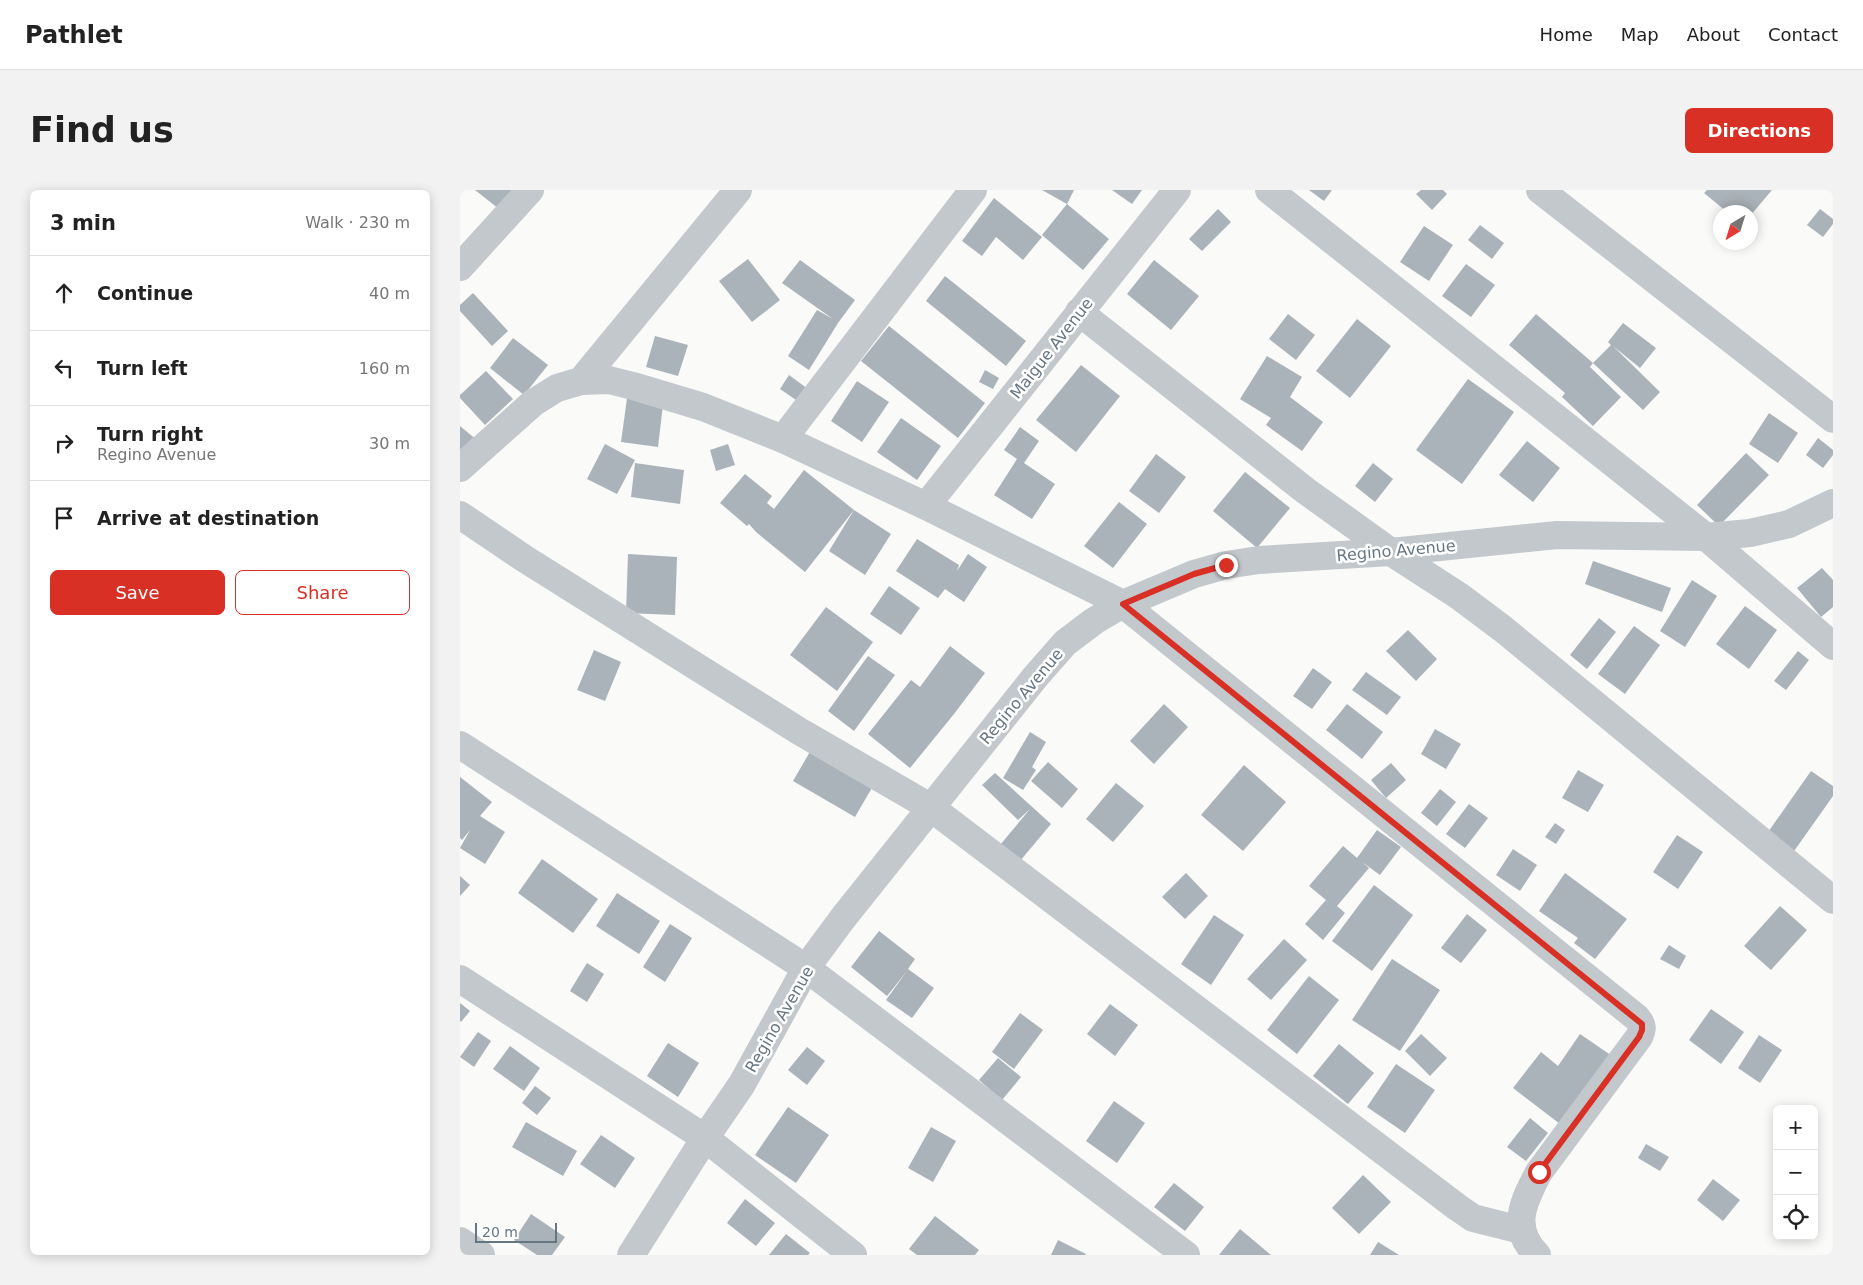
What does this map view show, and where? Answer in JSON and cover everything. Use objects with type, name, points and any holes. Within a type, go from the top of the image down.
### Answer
[{"type":"street","points":[[460,267],[530,190]]},
{"type":"street","points":[[580,381],[738,190]]},
{"type":"street","points":[[784,439],[973,190]]},
{"type":"street","name":"Maigue Avenue","points":[[926,506],[1177,190]]},
{"type":"street","points":[[1269,190],[1706,537],[1833,646]]},
{"type":"street","points":[[1540,190],[1833,419]]},
{"type":"street","points":[[1079,312],[1306,491],[1391,552],[1459,596],[1503,628],[1833,900]]},
{"type":"street","points":[[460,468],[533,403],[557,388],[580,381],[609,380],[703,407],[784,439],[926,506],[1123,604],[1642,1024],[1639,1037],[1539,1172],[1527,1194],[1522,1211],[1521,1230],[1529,1246],[1537,1255]]},
{"type":"street","name":"Regino Avenue","points":[[631,1255],[705,1138],[742,1084],[806,968],[930,807],[1036,676],[1065,644],[1094,621],[1123,604],[1194,574],[1226,565],[1259,560],[1391,552],[1556,535],[1706,537],[1750,532],[1789,524],[1833,503]]},
{"type":"street","points":[[460,515],[525,559],[791,726],[930,807],[1473,1218],[1521,1230]]},
{"type":"street","points":[[460,745],[806,968],[1186,1255]]},
{"type":"street","points":[[460,978],[705,1138],[853,1255]]},
{"type":"street","points":[[460,1241],[480,1255]]},
{"type":"building","points":[[475,190],[514,190],[499,209]]},
{"type":"building","points":[[1042,190],[1074,190],[1067,204]]},
{"type":"building","points":[[1112,190],[1142,190],[1132,204]]},
{"type":"building","points":[[1309,190],[1332,190],[1324,201]]},
{"type":"building","points":[[1421,190],[1443,190],[1447,194],[1432,210],[1416,194]]},
{"type":"building","points":[[1707,190],[1772,190],[1758,207],[1758,205],[1719,205],[1704,193]]},
{"type":"building","points":[[994,198],[1042,237],[1023,260],[996,237],[982,256],[962,241]]},
{"type":"building","points":[[1067,204],[1109,239],[1083,270],[1042,235]]},
{"type":"building","points":[[1218,209],[1231,222],[1202,251],[1189,239]]},
{"type":"building","points":[[1820,209],[1833,219],[1833,224],[1823,237],[1807,225]]},
{"type":"building","points":[[1480,225],[1504,243],[1492,259],[1468,240]]},
{"type":"building","points":[[1424,226],[1453,245],[1429,281],[1400,262]]},
{"type":"building","points":[[748,259],[780,300],[752,322],[719,281]]},
{"type":"building","points":[[800,260],[855,300],[838,323],[809,370],[788,356],[817,310],[833,319],[782,283]]},
{"type":"building","points":[[1154,260],[1199,296],[1171,330],[1127,294]]},
{"type":"building","points":[[1466,264],[1495,285],[1471,317],[1442,296]]},
{"type":"building","points":[[945,276],[1026,341],[1006,366],[926,301]]},
{"type":"building","points":[[473,293],[508,331],[492,346],[460,311],[460,305]]},
{"type":"building","points":[[1288,314],[1315,335],[1296,360],[1269,339]]},
{"type":"building","points":[[1536,314],[1593,363],[1590,367],[1621,397],[1593,426],[1562,397],[1565,393],[1509,345]]},
{"type":"building","points":[[1357,319],[1391,346],[1350,398],[1316,371]]},
{"type":"building","points":[[1623,323],[1656,348],[1640,368],[1613,346],[1660,392],[1643,410],[1593,363],[1611,345],[1608,342]]},
{"type":"building","points":[[889,326],[985,403],[958,438],[861,361]]},
{"type":"building","points":[[655,336],[688,345],[678,376],[646,367]]},
{"type":"building","points":[[513,338],[548,365],[524,395],[490,368]]},
{"type":"building","points":[[1267,356],[1302,377],[1290,397],[1323,422],[1302,451],[1266,425],[1271,418],[1240,399]]},
{"type":"building","points":[[1081,365],[1120,396],[1076,452],[1036,420]]},
{"type":"building","points":[[985,370],[999,378],[993,389],[979,382]]},
{"type":"building","points":[[486,371],[513,399],[485,425],[460,398],[460,395]]},
{"type":"building","points":[[789,375],[808,389],[799,402],[780,389]]},
{"type":"building","points":[[1468,379],[1514,412],[1462,484],[1416,450]]},
{"type":"building","points":[[857,381],[889,402],[862,442],[831,421]]},
{"type":"building","points":[[628,391],[664,396],[658,447],[621,442]]},
{"type":"building","points":[[1769,413],[1798,433],[1778,463],[1749,444]]},
{"type":"building","points":[[901,418],[941,446],[917,480],[877,452]]},
{"type":"building","points":[[460,426],[478,441],[460,464]]},
{"type":"building","points":[[1020,427],[1039,441],[1024,463],[1055,484],[1032,519],[994,495],[1017,459],[1004,450]]},
{"type":"building","points":[[1818,438],[1833,450],[1833,455],[1823,468],[1806,455]]},
{"type":"building","points":[[1527,441],[1560,468],[1533,502],[1499,475]]},
{"type":"building","points":[[605,444],[635,460],[617,494],[587,479]]},
{"type":"building","points":[[728,444],[735,465],[716,471],[710,450]]},
{"type":"building","points":[[1746,453],[1769,475],[1719,526],[1697,505]]},
{"type":"building","points":[[1156,454],[1186,477],[1159,513],[1129,491]]},
{"type":"building","points":[[635,463],[684,470],[680,504],[631,497]]},
{"type":"building","points":[[1373,463],[1393,479],[1375,502],[1355,486]]},
{"type":"building","points":[[804,470],[854,510],[805,572],[756,532],[749,524],[747,526],[720,503],[745,474],[772,496],[767,503],[774,509]]},
{"type":"building","points":[[1245,472],[1290,508],[1257,548],[1213,511]]},
{"type":"building","points":[[1119,502],[1147,524],[1113,568],[1084,546]]},
{"type":"building","points":[[854,510],[891,534],[865,575],[829,551]]},
{"type":"building","points":[[917,539],[959,565],[957,571],[968,554],[987,567],[964,602],[945,589],[938,598],[896,571]]},
{"type":"building","points":[[628,554],[677,557],[675,615],[626,613]]},
{"type":"building","points":[[1593,561],[1671,588],[1662,612],[1585,584]]},
{"type":"building","points":[[1822,568],[1833,580],[1833,607],[1821,617],[1797,588]]},
{"type":"building","points":[[1692,580],[1717,596],[1685,647],[1660,631]]},
{"type":"building","points":[[889,586],[920,608],[901,635],[870,614]]},
{"type":"building","points":[[1745,606],[1777,630],[1749,669],[1716,644]]},
{"type":"building","points":[[826,607],[873,642],[837,691],[790,655]]},
{"type":"building","points":[[1599,618],[1616,632],[1587,669],[1570,655]]},
{"type":"building","points":[[1634,626],[1660,645],[1625,694],[1598,674]]},
{"type":"building","points":[[1408,630],[1437,659],[1416,681],[1386,651]]},
{"type":"building","points":[[950,646],[985,673],[910,768],[868,734],[911,680],[920,687]]},
{"type":"building","points":[[594,650],[621,662],[605,701],[577,690]]},
{"type":"building","points":[[1798,651],[1809,660],[1786,690],[1774,681]]},
{"type":"building","points":[[868,656],[895,675],[854,731],[828,711]]},
{"type":"building","points":[[1313,668],[1332,682],[1312,709],[1293,696]]},
{"type":"building","points":[[1366,672],[1401,697],[1387,715],[1352,690]]},
{"type":"building","points":[[1164,704],[1188,727],[1154,764],[1130,741]]},
{"type":"building","points":[[1347,704],[1383,732],[1362,759],[1326,730]]},
{"type":"building","points":[[1435,729],[1461,744],[1446,769],[1421,754]]},
{"type":"building","points":[[1030,732],[1046,742],[1032,767],[1036,770],[1023,790],[1003,778]]},
{"type":"building","points":[[811,750],[873,786],[855,817],[793,781]]},
{"type":"building","points":[[1048,762],[1078,789],[1062,808],[1031,781]]},
{"type":"building","points":[[1391,763],[1406,780],[1386,798],[1371,780]]},
{"type":"building","points":[[1244,765],[1286,802],[1243,851],[1201,815]]},
{"type":"building","points":[[1578,770],[1604,785],[1588,812],[1562,798]]},
{"type":"building","points":[[1811,771],[1833,786],[1833,796],[1792,854],[1766,835]]},
{"type":"building","points":[[995,773],[1051,824],[1020,861],[1000,845],[1030,809],[1018,820],[982,785]]},
{"type":"building","points":[[460,777],[492,802],[480,816],[505,832],[485,864],[460,848],[470,830],[462,840],[460,838]]},
{"type":"building","points":[[1116,783],[1144,806],[1113,842],[1086,819]]},
{"type":"building","points":[[1440,789],[1456,802],[1437,826],[1421,813]]},
{"type":"building","points":[[1469,804],[1488,818],[1465,848],[1446,834]]},
{"type":"building","points":[[1555,823],[1565,830],[1556,844],[1545,837]]},
{"type":"building","points":[[1377,830],[1401,847],[1380,875],[1362,862],[1369,868],[1337,906],[1345,913],[1323,940],[1305,924],[1326,900],[1309,886],[1343,846],[1357,858]]},
{"type":"building","points":[[1677,835],[1703,852],[1678,889],[1653,872]]},
{"type":"building","points":[[1513,849],[1537,865],[1520,891],[1496,875]]},
{"type":"building","points":[[542,859],[598,899],[573,933],[518,893]]},
{"type":"building","points":[[1186,873],[1208,896],[1185,919],[1162,897]]},
{"type":"building","points":[[1565,873],[1627,919],[1595,959],[1574,943],[1578,938],[1539,911]]},
{"type":"building","points":[[460,876],[470,885],[460,896]]},
{"type":"building","points":[[1374,885],[1413,915],[1372,971],[1332,941]]},
{"type":"building","points":[[617,893],[660,921],[639,954],[596,926]]},
{"type":"building","points":[[1780,906],[1807,930],[1771,970],[1744,946]]},
{"type":"building","points":[[1467,914],[1487,930],[1461,963],[1441,948]]},
{"type":"building","points":[[1214,915],[1244,935],[1211,985],[1181,964]]},
{"type":"building","points":[[670,924],[692,938],[665,982],[643,967]]},
{"type":"building","points":[[879,931],[915,959],[908,969],[934,988],[912,1018],[886,1000],[907,971],[887,996],[851,967]]},
{"type":"building","points":[[1284,939],[1307,960],[1271,1000],[1247,979]]},
{"type":"building","points":[[1669,945],[1686,956],[1679,969],[1660,959]]},
{"type":"building","points":[[1392,959],[1440,990],[1400,1051],[1352,1020]]},
{"type":"building","points":[[587,963],[604,974],[587,1002],[570,991]]},
{"type":"building","points":[[1309,976],[1339,1000],[1297,1054],[1267,1030]]},
{"type":"building","points":[[460,1003],[470,1011],[461,1022],[460,1021]]},
{"type":"building","points":[[1110,1004],[1138,1025],[1115,1056],[1087,1034]]},
{"type":"building","points":[[1711,1009],[1744,1032],[1721,1064],[1689,1040]]},
{"type":"building","points":[[1020,1013],[1043,1030],[1014,1069],[992,1052]]},
{"type":"building","points":[[478,1032],[491,1041],[474,1067],[460,1057]]},
{"type":"building","points":[[1421,1034],[1447,1058],[1430,1076],[1405,1051]]},
{"type":"building","points":[[1580,1034],[1615,1058],[1564,1127],[1513,1088],[1541,1052],[1558,1066]]},
{"type":"building","points":[[1759,1035],[1782,1050],[1760,1083],[1738,1068]]},
{"type":"building","points":[[668,1043],[699,1063],[678,1097],[647,1076]]},
{"type":"building","points":[[1339,1044],[1374,1073],[1348,1104],[1313,1076]]},
{"type":"building","points":[[510,1046],[540,1068],[524,1091],[493,1069]]},
{"type":"building","points":[[807,1047],[825,1061],[807,1085],[788,1070]]},
{"type":"building","points":[[998,1058],[1021,1077],[1002,1100],[979,1080]]},
{"type":"building","points":[[1396,1064],[1435,1090],[1405,1133],[1367,1107]]},
{"type":"building","points":[[535,1086],[551,1098],[537,1115],[522,1103]]},
{"type":"building","points":[[1114,1101],[1145,1123],[1117,1163],[1086,1141]]},
{"type":"building","points":[[788,1107],[829,1135],[796,1183],[755,1155]]},
{"type":"building","points":[[1530,1118],[1548,1133],[1526,1161],[1507,1147]]},
{"type":"building","points":[[526,1122],[577,1151],[563,1176],[512,1147]]},
{"type":"building","points":[[931,1127],[956,1141],[933,1182],[908,1168]]},
{"type":"building","points":[[601,1135],[635,1158],[615,1188],[580,1164]]},
{"type":"building","points":[[1646,1144],[1669,1157],[1660,1171],[1638,1158]]},
{"type":"building","points":[[1363,1175],[1391,1202],[1359,1234],[1332,1208]]},
{"type":"building","points":[[1713,1179],[1740,1200],[1723,1221],[1697,1200]]},
{"type":"building","points":[[1174,1183],[1204,1207],[1185,1231],[1154,1207]]},
{"type":"building","points":[[745,1199],[775,1223],[756,1246],[727,1223]]},
{"type":"building","points":[[531,1214],[565,1237],[552,1255],[537,1255],[514,1240]]},
{"type":"building","points":[[935,1216],[979,1250],[975,1255],[917,1255],[909,1249]]},
{"type":"building","points":[[1240,1229],[1271,1255],[1219,1255]]},
{"type":"building","points":[[786,1234],[810,1253],[808,1255],[769,1255]]},
{"type":"building","points":[[1058,1240],[1086,1254],[1051,1255]]},
{"type":"building","points":[[1378,1242],[1399,1255],[1370,1255]]},
{"type":"route","points":[[1226,565],[1194,574],[1123,604],[1637,1018],[1642,1024],[1639,1037],[1539,1172]]}]
